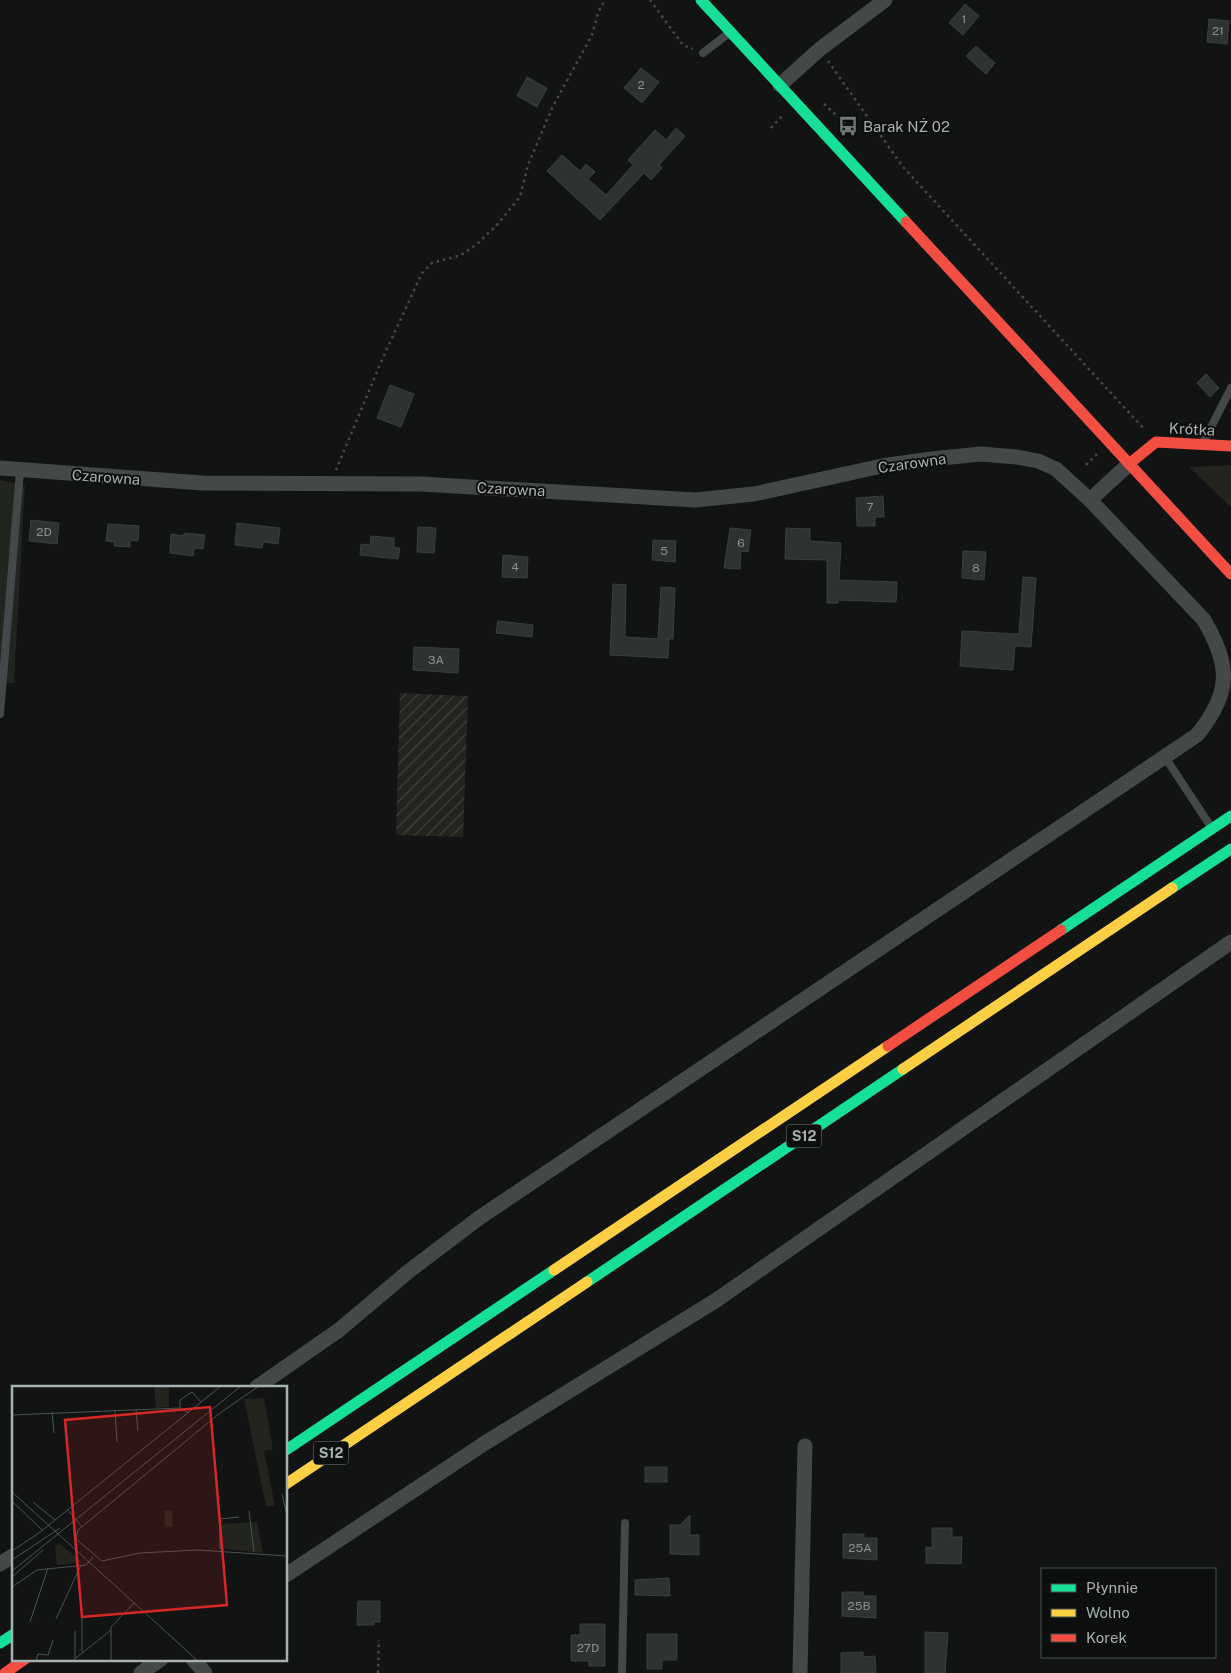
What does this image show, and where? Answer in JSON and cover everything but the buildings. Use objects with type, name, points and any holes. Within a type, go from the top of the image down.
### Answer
[{"type":"main road","points":[[701,0],[1231,574]]},
{"type":"main road","name":"Krótka","points":[[1129,464],[1156,442],[1231,446]]},
{"type":"main road","name":"S12","points":[[288,1449],[1215,832],[1231,816]]},
{"type":"main road","name":"S12","points":[[288,1483],[1228,850]]},
{"type":"main road","points":[[0,1643],[12,1635]]},
{"type":"main road","points":[[5,1673],[24,1660]]},
{"type":"street","points":[[780,85],[820,50],[885,0]]},
{"type":"street","name":"Czarowna","points":[[0,468],[20,471],[202,483],[331,482],[420,484],[695,500],[754,494],[882,466],[931,459],[981,454],[1017,457],[1038,461],[1056,469],[1090,500],[1204,620],[1218,642],[1226,660],[1226,677],[1222,697],[1214,716],[1197,735],[478,1218],[409,1271],[339,1330],[258,1386]]},
{"type":"street","points":[[1090,500],[1129,464]]},
{"type":"street","points":[[288,1574],[478,1447],[715,1301],[1231,942]]},
{"type":"street","points":[[800,1673],[805,1446]]},
{"type":"street","points":[[0,1564],[12,1556]]},
{"type":"street","points":[[141,1673],[160,1660]]},
{"type":"street","points":[[194,1660],[205,1673]]},
{"type":"lane","points":[[703,53],[730,32]]},
{"type":"lane","points":[[1202,445],[1231,388]]},
{"type":"lane","points":[[0,714],[20,471]]},
{"type":"lane","points":[[1165,757],[1215,832]]},
{"type":"lane","points":[[622,1673],[625,1523]]},
{"type":"path","points":[[331,482],[380,362],[422,273],[432,263],[461,255],[477,244],[496,226],[520,196],[528,165],[553,106],[592,35],[598,13],[605,0]]},
{"type":"path","points":[[650,0],[683,45],[703,53]]},
{"type":"path","points":[[820,50],[903,167],[1156,442]]},
{"type":"path","points":[[378,1673],[379,1640]]},
{"type":"shaded area","points":[[1231,465],[1231,507],[1189,467]]},
{"type":"shaded area","points":[[0,480],[25,485],[14,683],[0,683]]},
{"type":"shaded area","points":[[400,693],[468,696],[463,837],[396,835]]},
{"type":"traffic: fast","points":[[701,0],[906,222]]},
{"type":"traffic: fast","points":[[1061,930],[1231,816]]},
{"type":"traffic: fast","points":[[1172,888],[1231,849]]},
{"type":"traffic: fast","points":[[587,1282],[903,1069]]},
{"type":"traffic: fast","points":[[288,1449],[554,1270]]},
{"type":"traffic: fast","points":[[0,1643],[12,1635]]},
{"type":"traffic: slow","points":[[903,1069],[1172,888]]},
{"type":"traffic: slow","points":[[554,1270],[888,1046]]},
{"type":"traffic: slow","points":[[288,1483],[587,1282]]},
{"type":"traffic: jam","points":[[906,222],[1231,574]]},
{"type":"traffic: jam","points":[[1129,464],[1156,442],[1231,446]]},
{"type":"traffic: jam","points":[[888,1046],[1061,930]]},
{"type":"traffic: jam","points":[[5,1673],[24,1660]]},
{"type":"place","name":"Barak NŻ 02","points":[[848,126]]}]
